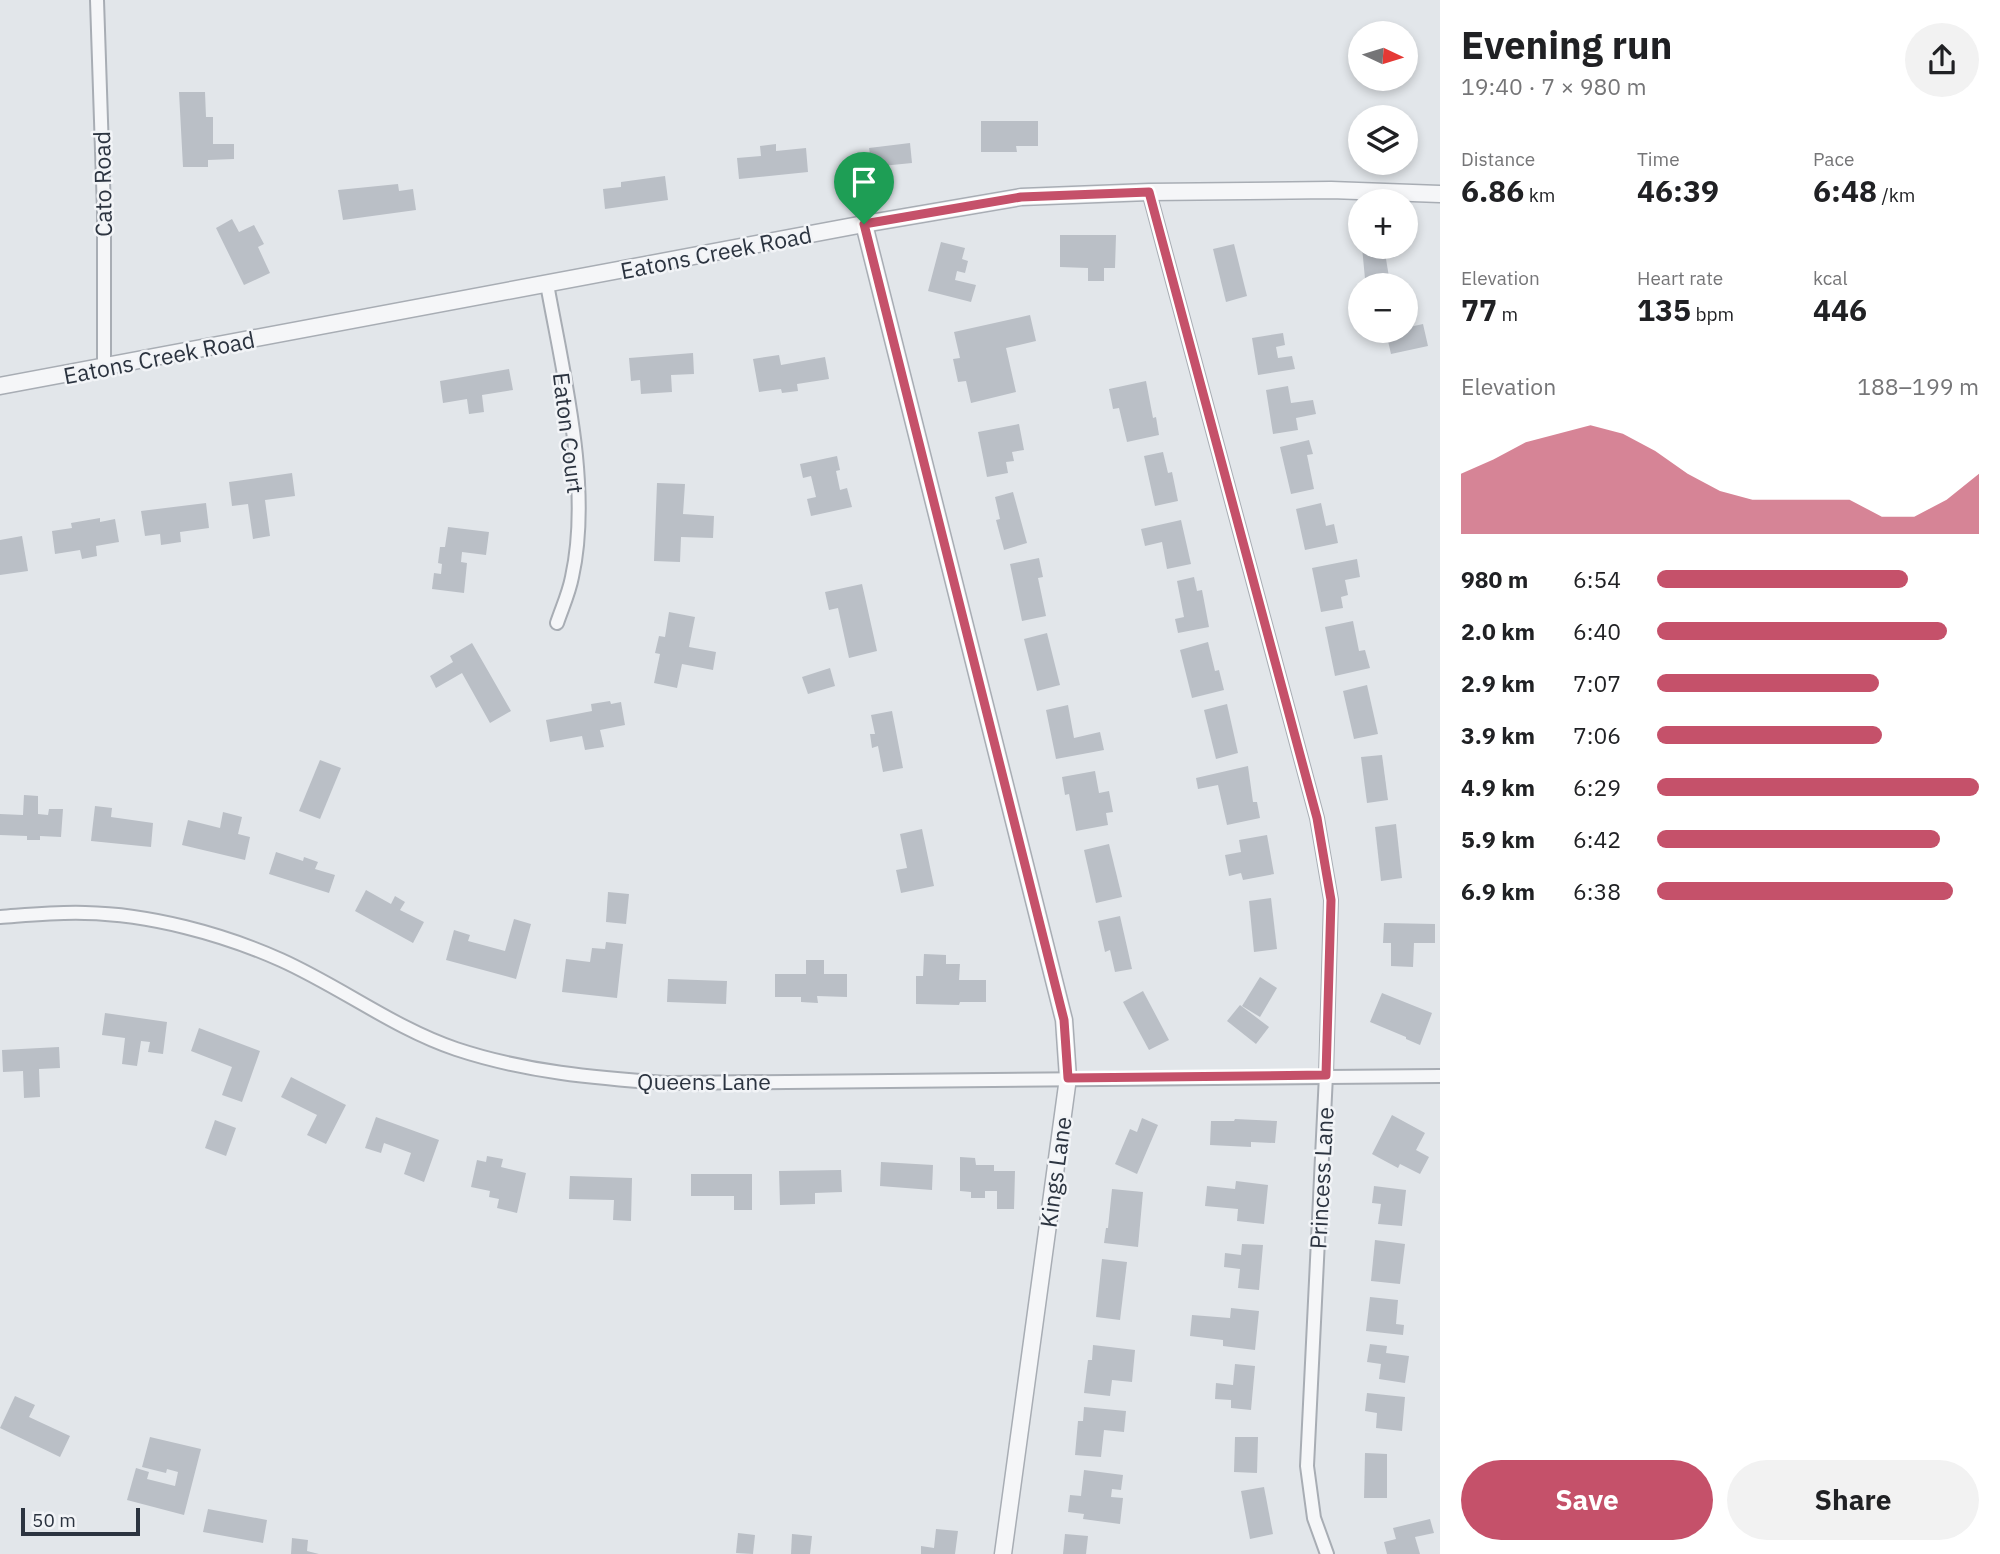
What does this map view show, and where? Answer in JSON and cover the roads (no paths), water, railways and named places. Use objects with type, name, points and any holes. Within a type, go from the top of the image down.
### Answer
[{"type":"street","name":"Cato Road","points":[[97,0],[104,211],[104,367]]},
{"type":"street","name":"Eatons Creek Road","points":[[0,386],[1021,197],[1149,192],[1331,190],[1440,194]]},
{"type":"street","name":"Princess Lane","points":[[1149,192],[1317,818],[1331,900],[1326,1075],[1307,1465],[1314,1518],[1327,1554]]},
{"type":"street","name":"Kings Lane","points":[[864,224],[1064,1020],[1068,1078],[1003,1554]]},
{"type":"street","name":"Eaton Court","points":[[547,284],[578,477],[578,521],[572,577],[557,623]]},
{"type":"street","name":"Queens Lane","points":[[0,917],[86,913],[147,920],[226,938],[282,960],[398,1023],[454,1049],[533,1069],[590,1077],[666,1083],[1440,1076]]}]
